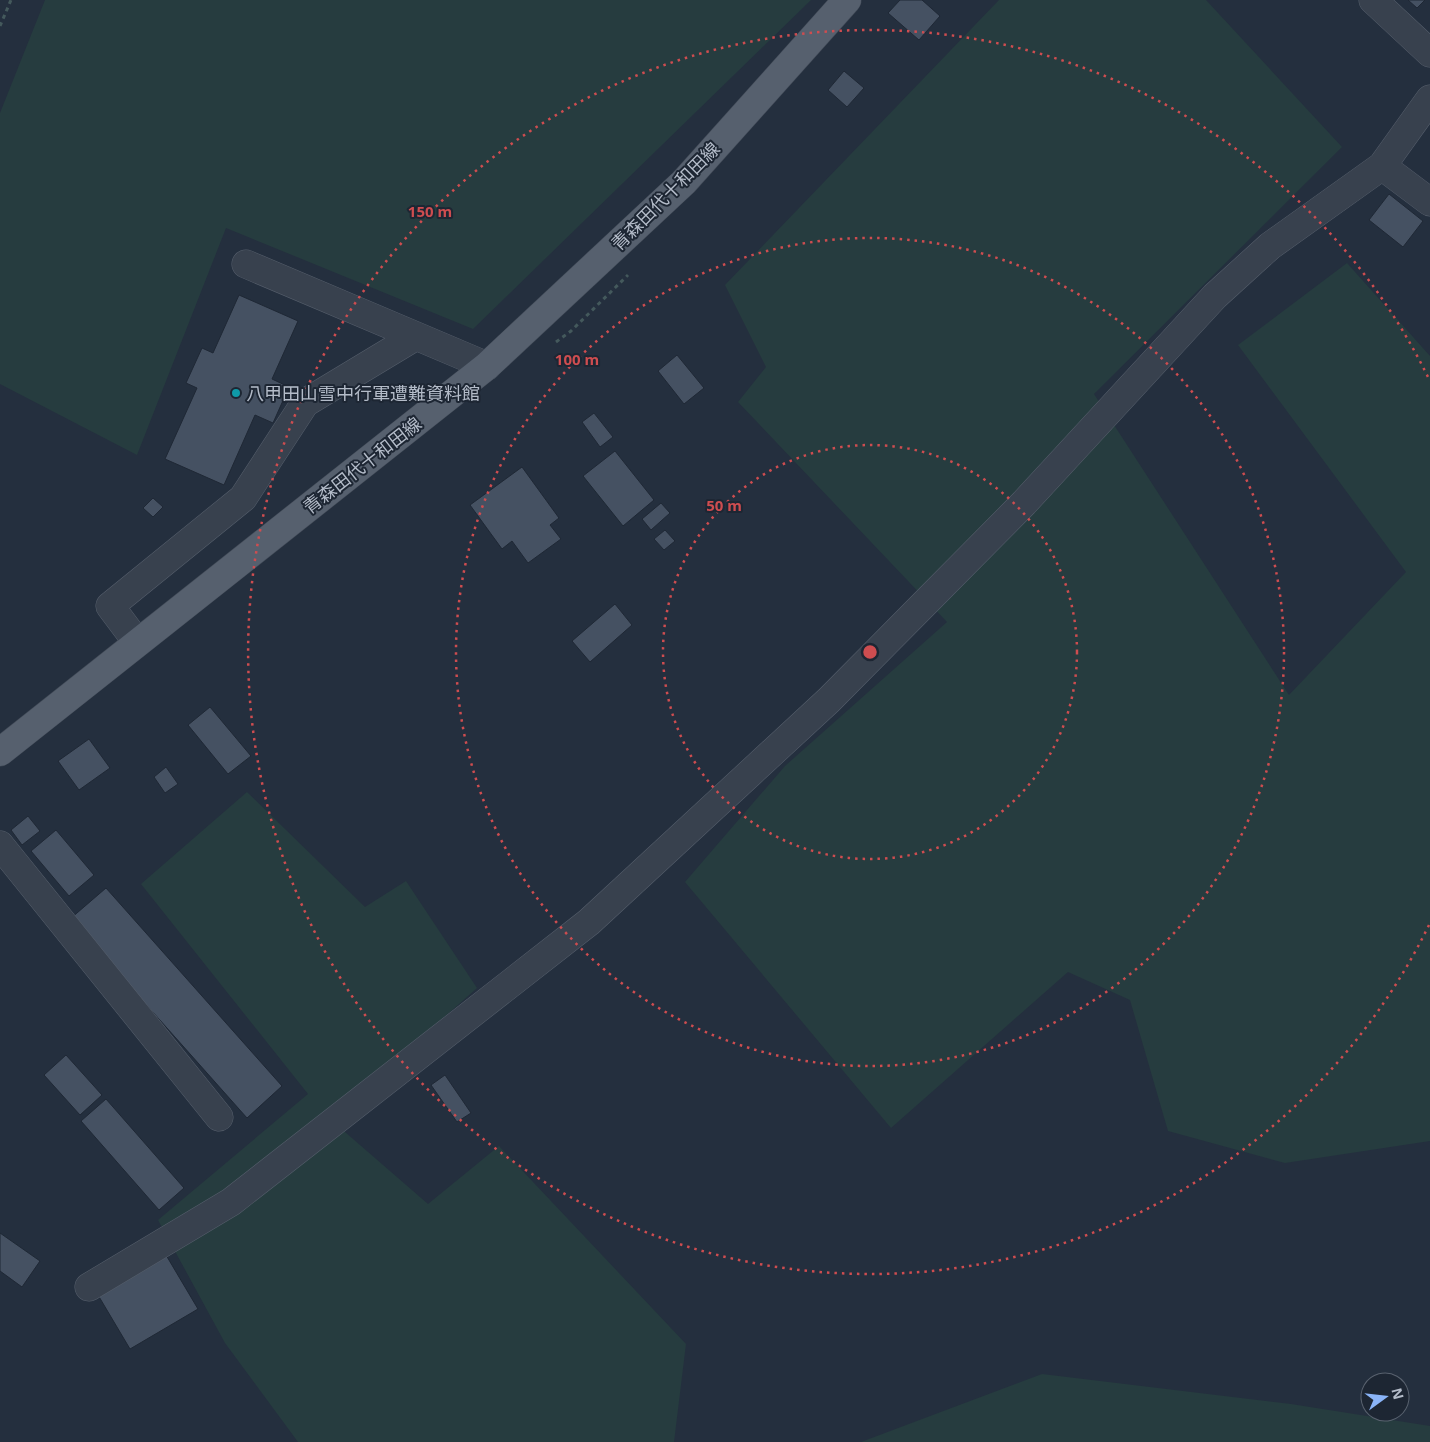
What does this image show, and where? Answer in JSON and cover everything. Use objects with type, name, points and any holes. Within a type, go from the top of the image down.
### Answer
[{"type":"main road","name":"青森田代十和田線","points":[[0,752],[487,366],[684,182],[847,0]]},
{"type":"street","points":[[1373,0],[1430,53]]},
{"type":"street","points":[[89,1288],[230,1202],[589,922],[829,700],[1024,503],[1215,296],[1270,246],[1382,166],[1430,98]]},
{"type":"street","points":[[1382,166],[1430,202]]},
{"type":"street","points":[[246,264],[487,366]]},
{"type":"street","points":[[137,642],[110,606],[243,498],[305,403],[416,336]]},
{"type":"street","points":[[0,845],[219,1117]]},
{"type":"path","points":[[0,26],[11,0]]},
{"type":"green space","points":[[45,0],[811,0],[473,329],[226,228],[137,455],[0,384],[0,113]]},
{"type":"green space","points":[[999,0],[1206,0],[1342,147],[1094,394],[1289,695],[1406,572],[1238,345],[1347,263],[1430,356],[1430,1141],[1285,1163],[1168,1131],[1130,1000],[1068,972],[891,1128],[685,882],[785,766],[947,622],[738,402],[766,367],[725,285]]},
{"type":"green space","points":[[247,792],[365,907],[406,881],[477,988],[330,1119],[428,1204],[499,1146],[686,1344],[674,1442],[298,1442],[225,1343],[158,1220],[308,1094],[141,884]]},
{"type":"green space","points":[[1042,1374],[1291,1404],[1360,1415],[1360,1422],[1405,1422],[1430,1426],[1430,1442],[861,1442]]},
{"type":"building","points":[[900,0],[922,0],[940,16],[919,40],[888,13]]},
{"type":"building","points":[[1408,0],[1425,0],[1417,8]]},
{"type":"building","points":[[844,71],[864,88],[847,107],[828,90]]},
{"type":"building","points":[[1389,194],[1423,221],[1403,247],[1369,220]]},
{"type":"building","points":[[239,295],[298,321],[272,379],[289,387],[273,423],[255,415],[224,485],[165,459],[197,388],[186,383],[202,348],[213,353]]},
{"type":"building","points":[[677,355],[704,388],[684,404],[658,371]]},
{"type":"building","points":[[594,413],[613,437],[600,447],[582,422]]},
{"type":"building","points":[[615,451],[654,500],[623,526],[583,476]]},
{"type":"building","points":[[522,467],[559,518],[550,525],[561,539],[528,563],[512,541],[502,549],[470,505]]},
{"type":"building","points":[[153,498],[163,507],[153,517],[143,508]]},
{"type":"building","points":[[661,503],[670,513],[651,530],[642,519]]},
{"type":"building","points":[[665,530],[675,541],[664,550],[654,539]]},
{"type":"building","points":[[615,604],[632,625],[590,662],[572,641]]},
{"type":"building","points":[[210,707],[251,756],[228,774],[188,725]]},
{"type":"building","points":[[89,739],[110,768],[79,790],[58,761]]},
{"type":"building","points":[[166,767],[178,784],[165,793],[154,777]]},
{"type":"building","points":[[28,816],[40,831],[22,845],[11,830]]},
{"type":"building","points":[[56,830],[94,875],[69,896],[31,851]]},
{"type":"building","points":[[106,888],[282,1086],[247,1118],[70,919]]},
{"type":"building","points":[[66,1055],[102,1095],[80,1115],[44,1075]]},
{"type":"building","points":[[445,1075],[471,1113],[457,1122],[431,1085]]},
{"type":"building","points":[[106,1099],[184,1188],[159,1210],[81,1121]]},
{"type":"building","points":[[0,1233],[40,1261],[22,1287],[0,1271]]},
{"type":"building","points":[[166,1255],[198,1309],[130,1349],[98,1295]]},
{"type":"place","name":"八甲田山雪中行軍遭難資料館","points":[[236,393]]}]
